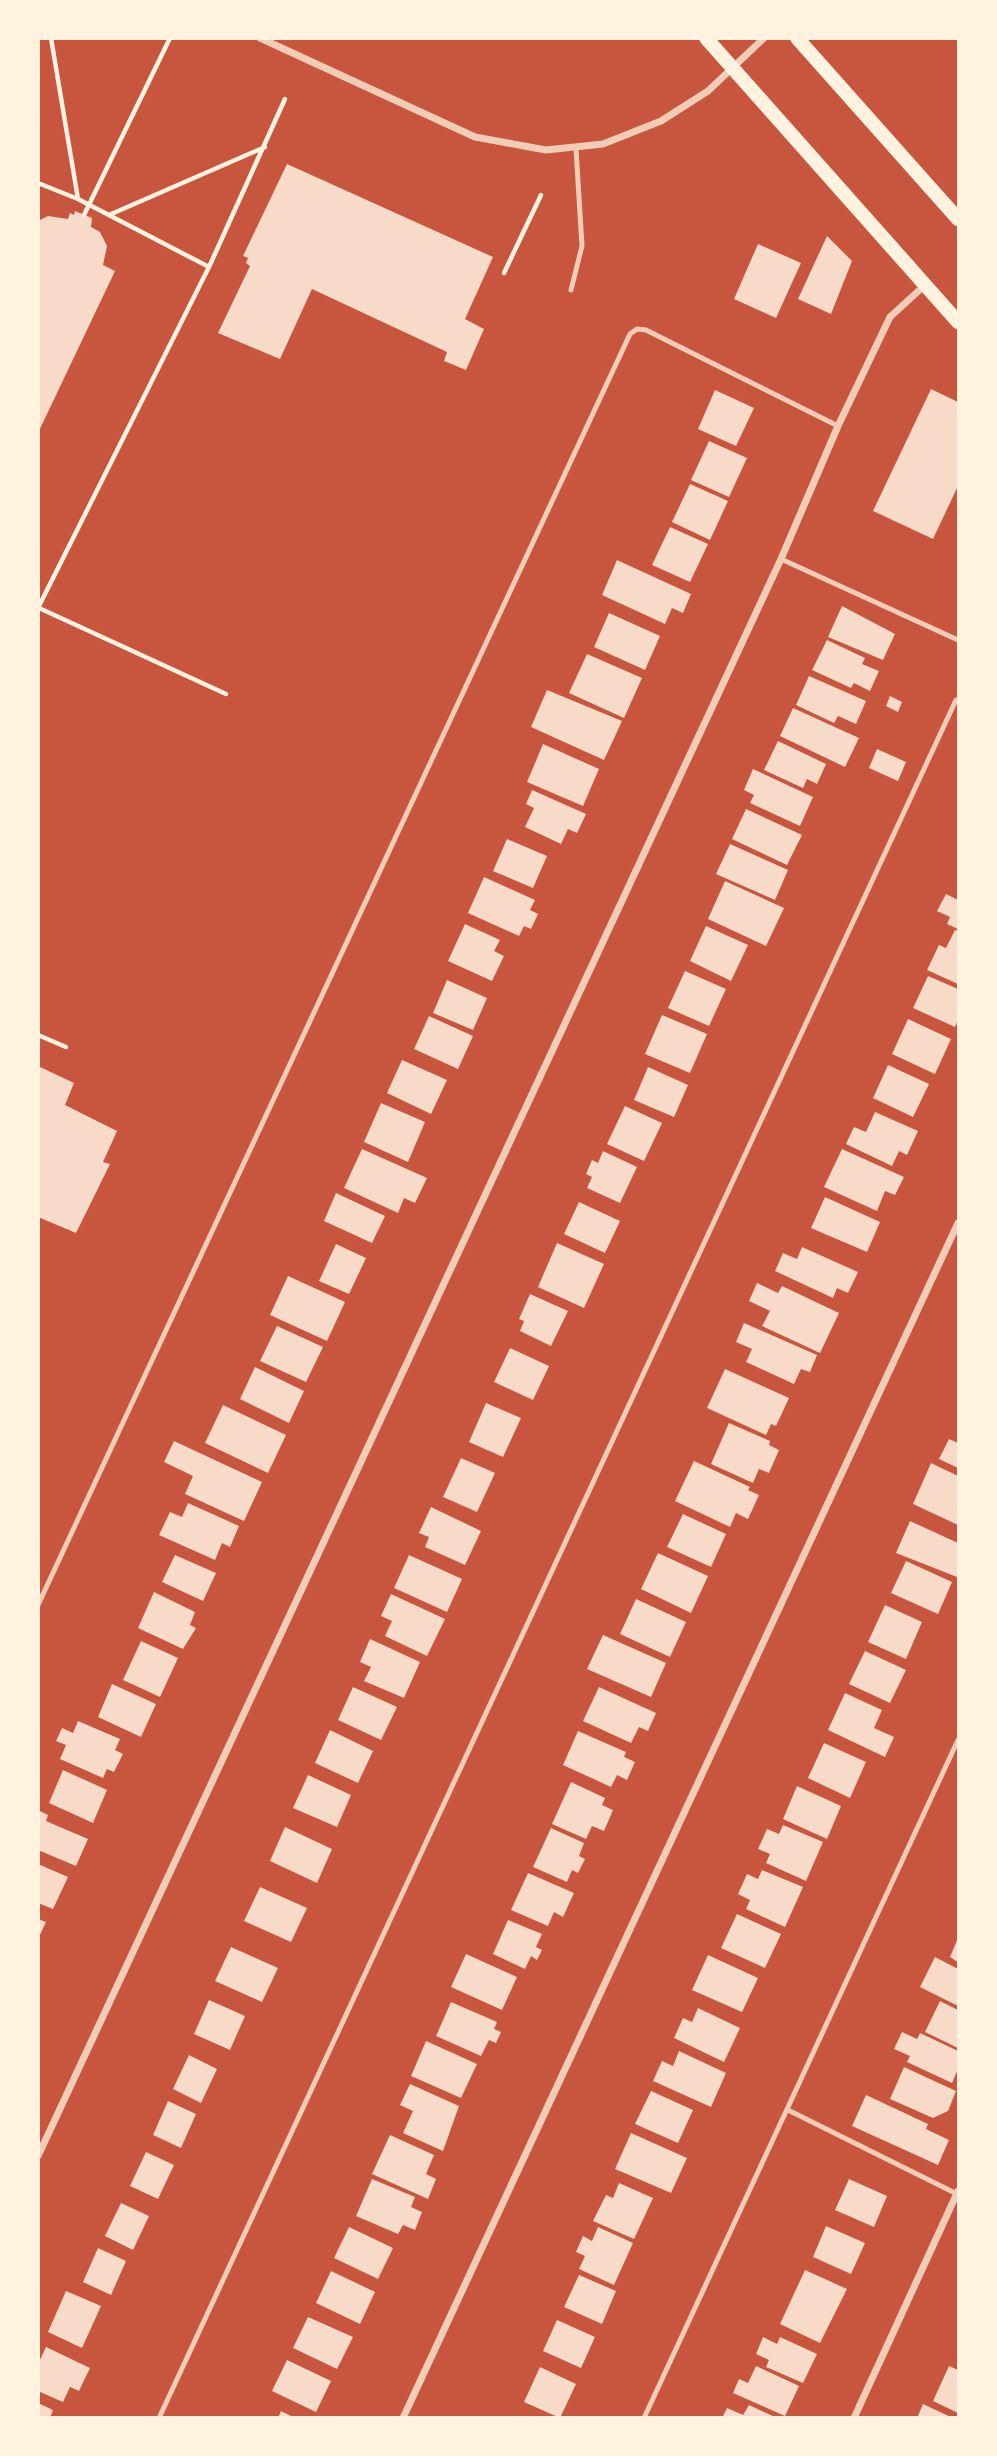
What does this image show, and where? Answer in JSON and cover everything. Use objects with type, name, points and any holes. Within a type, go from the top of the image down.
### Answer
[{"type":"main road","points":[[706,38],[958,322]]},
{"type":"main road","points":[[797,38],[958,219]]},
{"type":"street","points":[[260,38],[475,137],[513,146],[576,149],[632,135],[661,121],[708,91],[764,38]]},
{"type":"street","points":[[38,2155],[781,559],[838,426],[890,317],[925,285]]},
{"type":"street","points":[[403,2417],[958,1223]]},
{"type":"street","points":[[853,2417],[958,2192]]},
{"type":"street","points":[[949,2211],[958,2215]]},
{"type":"lane","points":[[571,290],[582,246],[576,149]]},
{"type":"lane","points":[[38,1605],[631,334],[637,329],[646,330],[838,426]]},
{"type":"lane","points":[[781,559],[958,640]]},
{"type":"lane","points":[[159,2417],[958,699]]},
{"type":"lane","points":[[644,2417],[958,1741]]},
{"type":"lane","points":[[788,2110],[958,2192]]},
{"type":"path","points":[[51,38],[78,199]]},
{"type":"path","points":[[84,215],[170,38]]},
{"type":"path","points":[[226,694],[39,608],[209,267],[285,99]]},
{"type":"path","points":[[108,215],[265,147]]},
{"type":"path","points":[[38,183],[78,199],[209,267]]},
{"type":"path","points":[[504,273],[541,195]]},
{"type":"path","points":[[38,1035],[66,1047]]},
{"type":"building","points":[[287,164],[493,257],[465,319],[484,329],[466,370],[444,361],[447,352],[312,289],[280,359],[218,333],[250,266],[246,263],[248,258],[243,256]]},
{"type":"building","points":[[75,211],[92,218],[91,227],[100,232],[107,246],[103,265],[115,271],[38,433],[38,221],[48,216],[68,219],[70,213],[74,215]]},
{"type":"building","points":[[827,236],[852,261],[831,314],[798,299]]},
{"type":"building","points":[[758,244],[801,263],[776,318],[734,299]]},
{"type":"building","points":[[931,389],[958,402],[958,486],[933,539],[873,511]]},
{"type":"building","points":[[715,390],[754,408],[736,446],[698,429]]},
{"type":"building","points":[[709,441],[747,458],[729,497],[691,480]]},
{"type":"building","points":[[690,484],[728,501],[710,540],[672,522]]},
{"type":"building","points":[[670,527],[708,544],[690,582],[652,565]]},
{"type":"building","points":[[617,560],[691,594],[683,613],[672,608],[665,624],[602,595]]},
{"type":"building","points":[[842,606],[895,634],[883,660],[828,637]]},
{"type":"building","points":[[609,613],[660,636],[645,670],[594,647]]},
{"type":"building","points":[[827,640],[865,658],[862,664],[879,671],[870,691],[854,683],[851,688],[812,670]]},
{"type":"building","points":[[587,654],[642,678],[624,718],[569,693]]},
{"type":"building","points":[[809,676],[866,701],[856,724],[838,716],[834,723],[796,705]]},
{"type":"building","points":[[547,690],[622,721],[604,760],[531,727]]},
{"type":"building","points":[[890,696],[902,702],[898,712],[886,706]]},
{"type":"building","points":[[793,708],[859,738],[845,767],[780,736]]},
{"type":"building","points":[[778,741],[826,764],[817,784],[807,779],[803,788],[764,770]]},
{"type":"building","points":[[543,744],[599,769],[583,806],[527,782]]},
{"type":"building","points":[[877,749],[906,762],[898,781],[869,768]]},
{"type":"building","points":[[753,769],[813,797],[800,826],[750,803],[754,795],[744,790]]},
{"type":"building","points":[[532,790],[586,814],[577,833],[568,829],[561,844],[525,827],[534,808],[526,804]]},
{"type":"building","points":[[746,809],[802,835],[787,865],[732,839]]},
{"type":"building","points":[[507,839],[547,856],[533,888],[493,871]]},
{"type":"building","points":[[730,844],[788,870],[775,900],[716,874]]},
{"type":"building","points":[[484,877],[535,900],[530,910],[538,914],[531,929],[524,926],[519,936],[468,913]]},
{"type":"building","points":[[725,881],[784,908],[766,946],[708,919]]},
{"type":"building","points":[[946,894],[958,900],[958,929],[947,924],[950,917],[937,911]]},
{"type":"building","points":[[465,924],[500,940],[494,951],[504,956],[492,981],[448,961]]},
{"type":"building","points":[[706,926],[748,945],[731,981],[690,961]]},
{"type":"building","points":[[955,930],[958,931],[958,984],[927,970],[939,945],[946,948]]},
{"type":"building","points":[[685,971],[726,989],[709,1026],[668,1008]]},
{"type":"building","points":[[928,976],[958,989],[958,1020],[955,1027],[913,1008]]},
{"type":"building","points":[[447,980],[487,998],[473,1030],[433,1013]]},
{"type":"building","points":[[662,1015],[707,1034],[690,1073],[645,1054]]},
{"type":"building","points":[[429,1016],[473,1036],[458,1069],[414,1049]]},
{"type":"building","points":[[908,1019],[951,1039],[935,1074],[892,1054]]},
{"type":"building","points":[[402,1060],[447,1080],[431,1114],[387,1093]]},
{"type":"building","points":[[888,1065],[929,1084],[913,1117],[873,1098]]},
{"type":"building","points":[[38,1066],[74,1083],[65,1105],[117,1131],[103,1162],[110,1164],[76,1233],[38,1217]]},
{"type":"building","points":[[648,1067],[688,1085],[674,1117],[634,1100]]},
{"type":"building","points":[[381,1103],[425,1122],[408,1162],[364,1142]]},
{"type":"building","points":[[625,1106],[662,1123],[644,1161],[607,1144]]},
{"type":"building","points":[[875,1112],[918,1131],[907,1155],[899,1151],[892,1166],[846,1144],[854,1127],[866,1132]]},
{"type":"building","points":[[362,1149],[427,1178],[415,1203],[404,1198],[398,1213],[344,1188]]},
{"type":"building","points":[[842,1149],[904,1177],[895,1195],[885,1191],[877,1211],[824,1187]]},
{"type":"building","points":[[603,1151],[637,1167],[620,1203],[587,1188],[592,1177],[586,1174],[592,1160],[598,1163]]},
{"type":"building","points":[[336,1193],[385,1216],[372,1243],[324,1221]]},
{"type":"building","points":[[825,1197],[880,1222],[867,1252],[811,1228]]},
{"type":"building","points":[[579,1202],[620,1221],[605,1253],[564,1234]]},
{"type":"building","points":[[557,1243],[604,1264],[584,1308],[538,1287]]},
{"type":"building","points":[[336,1244],[366,1258],[349,1294],[319,1281]]},
{"type":"building","points":[[802,1247],[858,1272],[848,1293],[837,1288],[833,1298],[775,1271],[783,1253],[797,1259]]},
{"type":"building","points":[[288,1276],[345,1302],[327,1341],[270,1315]]},
{"type":"building","points":[[757,1283],[778,1293],[782,1286],[839,1313],[820,1353],[762,1326],[770,1311],[749,1301]]},
{"type":"building","points":[[530,1294],[568,1311],[551,1346],[520,1331],[524,1321],[519,1319]]},
{"type":"building","points":[[744,1323],[817,1355],[810,1372],[801,1369],[794,1384],[746,1362],[752,1349],[736,1342]]},
{"type":"building","points":[[277,1326],[323,1347],[306,1382],[260,1361]]},
{"type":"building","points":[[510,1348],[549,1366],[533,1400],[494,1382]]},
{"type":"building","points":[[255,1367],[304,1391],[289,1423],[240,1399]]},
{"type":"building","points":[[725,1369],[789,1398],[776,1426],[771,1424],[766,1435],[707,1408]]},
{"type":"building","points":[[486,1403],[521,1418],[503,1457],[469,1442]]},
{"type":"building","points":[[223,1405],[286,1435],[268,1473],[205,1443]]},
{"type":"building","points":[[729,1423],[770,1441],[769,1445],[779,1450],[769,1473],[759,1469],[753,1483],[711,1464]]},
{"type":"building","points":[[949,1439],[958,1443],[958,1468],[939,1459]]},
{"type":"building","points":[[174,1441],[262,1482],[244,1521],[185,1494],[193,1476],[164,1462]]},
{"type":"building","points":[[461,1458],[495,1473],[477,1512],[443,1497]]},
{"type":"building","points":[[694,1461],[750,1487],[748,1490],[759,1495],[748,1519],[736,1513],[730,1527],[675,1501]]},
{"type":"building","points":[[931,1463],[958,1476],[958,1525],[913,1504]]},
{"type":"building","points":[[188,1503],[239,1526],[230,1547],[222,1543],[215,1560],[159,1535],[170,1512],[182,1517]]},
{"type":"building","points":[[431,1507],[481,1531],[465,1565],[425,1547],[429,1537],[419,1533]]},
{"type":"building","points":[[683,1514],[726,1534],[711,1567],[667,1547]]},
{"type":"building","points":[[910,1521],[958,1543],[957,1577],[896,1553]]},
{"type":"building","points":[[658,1553],[708,1576],[691,1613],[641,1589]]},
{"type":"building","points":[[175,1555],[216,1573],[203,1601],[162,1582]]},
{"type":"building","points":[[409,1555],[462,1579],[447,1612],[394,1588]]},
{"type":"building","points":[[906,1561],[952,1582],[938,1614],[891,1593]]},
{"type":"building","points":[[154,1592],[195,1612],[190,1625],[196,1628],[183,1649],[138,1628]]},
{"type":"building","points":[[391,1594],[445,1619],[427,1656],[385,1636],[392,1621],[381,1616]]},
{"type":"building","points":[[636,1599],[686,1622],[670,1657],[620,1634]]},
{"type":"building","points":[[885,1605],[922,1622],[906,1659],[868,1642]]},
{"type":"building","points":[[603,1635],[666,1663],[651,1697],[587,1669]]},
{"type":"building","points":[[370,1639],[420,1662],[404,1698],[364,1681],[371,1667],[360,1662]]},
{"type":"building","points":[[141,1641],[178,1658],[160,1697],[123,1680]]},
{"type":"building","points":[[865,1651],[906,1670],[890,1703],[849,1684]]},
{"type":"building","points":[[112,1684],[156,1704],[141,1737],[98,1717]]},
{"type":"building","points":[[353,1687],[397,1707],[381,1740],[338,1720]]},
{"type":"building","points":[[599,1687],[656,1713],[648,1731],[639,1727],[631,1743],[583,1721]]},
{"type":"building","points":[[845,1693],[882,1710],[874,1728],[894,1737],[885,1757],[828,1730]]},
{"type":"building","points":[[78,1721],[120,1739],[115,1750],[123,1754],[114,1772],[107,1769],[103,1778],[60,1759],[66,1745],[56,1741],[62,1728],[73,1733]]},
{"type":"building","points":[[330,1730],[373,1751],[358,1783],[315,1763]]},
{"type":"building","points":[[578,1731],[626,1752],[624,1757],[635,1762],[627,1780],[617,1775],[611,1787],[563,1765]]},
{"type":"building","points":[[824,1743],[866,1762],[850,1798],[808,1778]]},
{"type":"building","points":[[63,1770],[107,1790],[93,1823],[49,1803]]},
{"type":"building","points":[[308,1775],[351,1795],[337,1827],[293,1808]]},
{"type":"building","points":[[571,1782],[605,1798],[602,1805],[613,1810],[604,1831],[592,1826],[586,1839],[552,1824]]},
{"type":"building","points":[[797,1786],[841,1806],[827,1839],[783,1819]]},
{"type":"building","points":[[38,1810],[48,1815],[46,1821],[88,1839],[76,1866],[38,1850]]},
{"type":"building","points":[[783,1825],[823,1842],[806,1881],[766,1863],[770,1854],[758,1849],[767,1829],[779,1834]]},
{"type":"building","points":[[285,1827],[332,1849],[317,1883],[270,1861]]},
{"type":"building","points":[[551,1828],[584,1843],[579,1856],[585,1859],[578,1873],[572,1870],[567,1882],[533,1867]]},
{"type":"building","points":[[38,1864],[68,1877],[53,1909],[38,1903]]},
{"type":"building","points":[[762,1870],[803,1887],[785,1927],[746,1909],[750,1900],[738,1894],[747,1874],[758,1879]]},
{"type":"building","points":[[528,1873],[574,1893],[563,1917],[554,1912],[548,1926],[511,1910]]},
{"type":"building","points":[[260,1887],[307,1908],[291,1942],[244,1921]]},
{"type":"building","points":[[737,1914],[781,1934],[765,1968],[721,1948]]},
{"type":"building","points":[[38,1919],[46,1922],[38,1939]]},
{"type":"building","points":[[508,1920],[542,1934],[536,1947],[542,1950],[537,1960],[531,1956],[525,1969],[493,1954]]},
{"type":"building","points":[[958,1938],[958,1962],[950,1957]]},
{"type":"building","points":[[231,1947],[278,1968],[262,2002],[215,1981]]},
{"type":"building","points":[[466,1954],[517,1977],[502,2010],[451,1987]]},
{"type":"building","points":[[708,1955],[758,1978],[742,2012],[692,1990]]},
{"type":"building","points":[[935,1957],[958,1969],[958,2006],[920,1987]]},
{"type":"building","points":[[209,2000],[245,2016],[230,2050],[194,2034]]},
{"type":"building","points":[[940,2001],[958,2010],[958,2048],[925,2032]]},
{"type":"building","points":[[451,2002],[497,2022],[494,2029],[501,2032],[496,2043],[489,2040],[481,2056],[436,2036]]},
{"type":"building","points":[[698,2008],[740,2028],[724,2062],[674,2038],[683,2018],[692,2022]]},
{"type":"building","points":[[902,2032],[917,2039],[920,2033],[958,2051],[958,2069],[952,2083],[907,2062],[910,2056],[894,2049]]},
{"type":"building","points":[[426,2041],[477,2064],[461,2098],[411,2076]]},
{"type":"building","points":[[679,2051],[726,2073],[711,2107],[653,2081],[662,2061],[673,2066]]},
{"type":"building","points":[[189,2055],[217,2069],[201,2103],[173,2089]]},
{"type":"building","points":[[904,2067],[956,2091],[948,2111],[933,2118],[890,2099]]},
{"type":"building","points":[[410,2084],[459,2106],[443,2151],[403,2133],[413,2111],[400,2105]]},
{"type":"building","points":[[651,2091],[693,2110],[678,2143],[635,2124]]},
{"type":"building","points":[[866,2095],[928,2124],[926,2129],[949,2140],[938,2165],[852,2126]]},
{"type":"building","points":[[168,2101],[196,2114],[181,2148],[153,2135]]},
{"type":"building","points":[[631,2133],[687,2158],[671,2193],[615,2169]]},
{"type":"building","points":[[390,2135],[434,2155],[426,2174],[436,2179],[428,2199],[372,2174]]},
{"type":"building","points":[[146,2152],[174,2165],[158,2199],[130,2186]]},
{"type":"building","points":[[372,2179],[415,2197],[411,2207],[422,2212],[415,2230],[403,2225],[398,2234],[356,2216]]},
{"type":"building","points":[[849,2179],[887,2196],[874,2227],[835,2210]]},
{"type":"building","points":[[619,2183],[653,2198],[634,2239],[593,2221],[606,2195],[613,2198]]},
{"type":"building","points":[[121,2203],[149,2216],[133,2250],[105,2236]]},
{"type":"building","points":[[826,2226],[865,2243],[851,2274],[813,2257]]},
{"type":"building","points":[[349,2227],[393,2248],[378,2279],[334,2258]]},
{"type":"building","points":[[598,2227],[633,2243],[614,2285],[579,2269],[585,2256],[576,2252],[583,2236],[592,2241]]},
{"type":"building","points":[[98,2248],[126,2261],[111,2295],[83,2282]]},
{"type":"building","points":[[805,2270],[847,2289],[820,2343],[780,2324]]},
{"type":"building","points":[[331,2271],[375,2292],[360,2324],[316,2303]]},
{"type":"building","points":[[579,2275],[616,2291],[602,2324],[564,2307]]},
{"type":"building","points":[[66,2291],[101,2306],[82,2348],[48,2332]]},
{"type":"building","points":[[308,2317],[353,2337],[337,2369],[293,2348]]},
{"type":"building","points":[[557,2320],[595,2337],[581,2368],[543,2351]]},
{"type":"building","points":[[763,2337],[777,2344],[780,2337],[817,2354],[803,2383],[766,2367],[769,2360],[756,2354]]},
{"type":"building","points":[[46,2347],[90,2368],[79,2391],[70,2387],[63,2402],[38,2391],[38,2364]]},
{"type":"building","points":[[287,2360],[331,2381],[316,2412],[272,2391]]},
{"type":"building","points":[[756,2366],[799,2386],[785,2416],[733,2393],[739,2379],[748,2383]]},
{"type":"building","points":[[949,2366],[958,2370],[958,2413],[933,2401]]},
{"type":"building","points":[[540,2367],[576,2384],[560,2418],[524,2402]]},
{"type":"building","points":[[38,2403],[53,2410],[50,2418],[38,2418]]},
{"type":"building","points":[[923,2404],[953,2418],[917,2418]]},
{"type":"building","points":[[749,2405],[777,2418],[722,2418],[727,2408],[743,2415]]},
{"type":"building","points":[[281,2411],[295,2418],[278,2418]]}]
